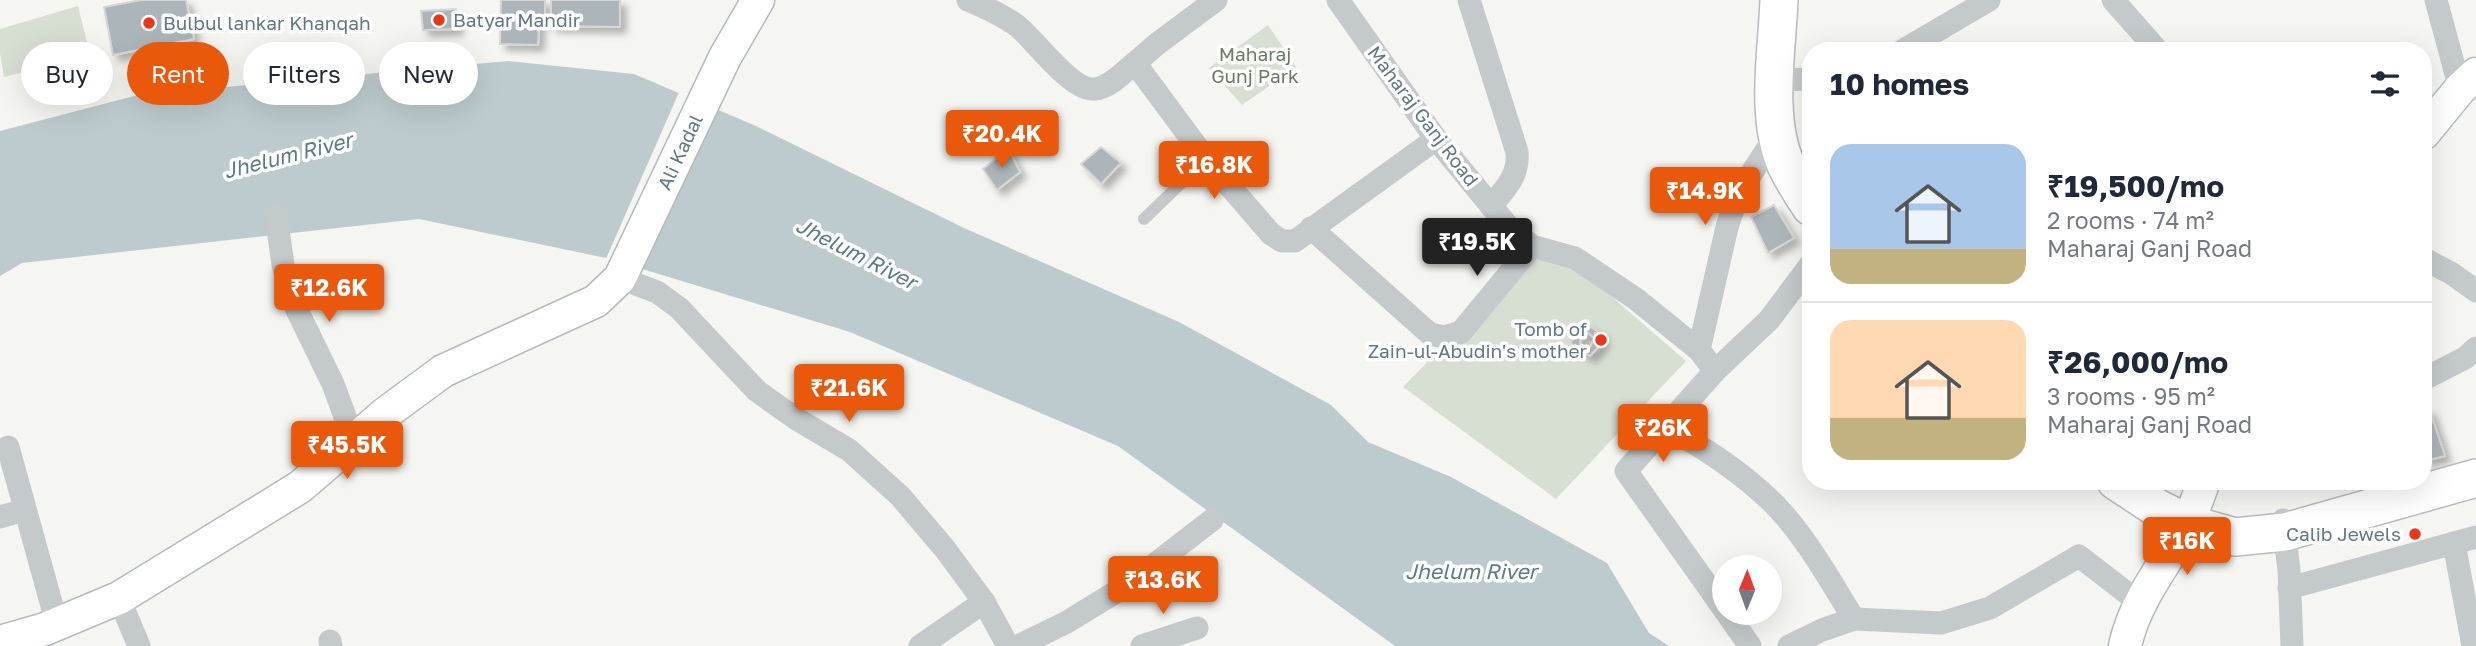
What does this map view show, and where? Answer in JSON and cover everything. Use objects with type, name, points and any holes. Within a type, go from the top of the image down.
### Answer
[{"type":"main road","points":[[1779,0],[1794,79],[1774,107],[1777,134],[1786,165],[1802,192]]},
{"type":"main road","points":[[1800,0],[1794,79],[1795,126],[1802,156]]},
{"type":"main road","points":[[2432,472],[2476,475]]},
{"type":"main road","points":[[2432,485],[2476,475]]},
{"type":"main road","points":[[2130,490],[2157,508],[2199,495]]},
{"type":"main road","points":[[2158,490],[2162,493],[2199,495],[2235,537],[2365,490]]},
{"type":"main road","points":[[2275,521],[2410,490]]},
{"type":"street","name":"Ali Kadal","points":[[0,642],[57,624],[119,598],[300,487],[386,413],[443,371],[596,301],[620,278],[725,57],[758,0]]},
{"type":"street","points":[[968,0],[989,8],[1017,26],[1085,89],[1097,89],[1216,0]]},
{"type":"street","name":"Maharaj Ganj Road","points":[[1338,0],[1436,139],[1511,230],[1532,246],[1575,258],[1636,299],[1699,350],[1715,371]]},
{"type":"street","points":[[1469,0],[1518,159],[1513,180],[1491,206]]},
{"type":"street","points":[[2113,0],[2150,42]]},
{"type":"street","points":[[2432,124],[2468,81],[2436,0]]},
{"type":"street","points":[[1916,42],[1974,4]]},
{"type":"street","points":[[1135,63],[1206,159],[1271,234],[1282,241],[1295,240],[1436,139]]},
{"type":"street","points":[[1699,350],[1727,227],[1738,194],[1777,134]]},
{"type":"street","points":[[276,215],[284,265],[296,308],[333,384],[354,441]]},
{"type":"street","points":[[1311,228],[1430,334],[1444,337],[1461,332],[1532,246]]},
{"type":"street","points":[[2432,262],[2476,291]]},
{"type":"street","points":[[1712,593],[1626,471],[1715,371],[1769,320],[1802,276]]},
{"type":"street","points":[[620,278],[657,292],[678,308],[757,391],[795,418],[849,450],[900,496],[945,549],[984,602],[1008,646]]},
{"type":"street","points":[[2432,376],[2472,360]]},
{"type":"street","points":[[1666,427],[1713,455],[1745,478],[1776,506],[1809,549],[1854,620]]},
{"type":"street","points":[[8,447],[57,624]]},
{"type":"street","points":[[2125,646],[2141,604],[2199,495]]},
{"type":"street","points":[[0,517],[25,510]]},
{"type":"street","points":[[1018,646],[1067,622],[1129,584],[1212,520]]},
{"type":"street","points":[[2275,521],[2290,588],[2292,646]]},
{"type":"street","points":[[2290,588],[2465,540],[2473,646]]},
{"type":"street","points":[[1789,646],[1822,630],[1854,620],[1941,623],[1990,608],[2079,556],[2141,604]]},
{"type":"street","points":[[119,598],[139,646]]},
{"type":"street","points":[[920,646],[984,602]]},
{"type":"street","points":[[1735,625],[1750,646]]},
{"type":"street","points":[[1142,646],[1197,628]]},
{"type":"lane","points":[[1144,219],[1206,159]]},
{"type":"green space","points":[[78,6],[87,42],[21,42],[21,73],[4,77],[0,29]]},
{"type":"green space","name":"Maharaj Gunj Park","points":[[1268,25],[1296,67],[1242,105],[1209,68]]},
{"type":"green space","points":[[1536,251],[1573,263],[1686,361],[1556,499],[1403,387]]},
{"type":"water","name":"Jhelum River","points":[[508,61],[634,74],[756,126],[964,228],[1179,322],[1331,405],[1368,442],[1451,477],[1607,563],[1649,633],[1669,646],[1395,646],[1118,446],[850,332],[606,258],[419,219],[22,263],[0,276],[0,131],[100,105],[113,105],[113,102],[127,98],[127,105],[229,105],[229,87],[243,85],[243,105],[365,105],[365,74],[379,73],[379,105],[478,105],[478,64]]},
{"type":"pier","points":[[680,90],[710,103],[637,271],[605,261]]},
{"type":"building","name":"Bulbul lankar Khanqah","points":[[141,0],[186,0],[194,39],[179,42],[127,42],[127,52],[113,55],[113,42],[111,42],[104,7]]},
{"type":"building","points":[[501,0],[545,0],[545,22],[539,22],[538,45],[500,44]]},
{"type":"building","points":[[551,0],[620,0],[620,27],[551,26]]},
{"type":"building","name":"Batyar Mandir","points":[[456,9],[457,29],[423,30],[421,11]]},
{"type":"building","points":[[1101,147],[1121,163],[1101,184],[1081,164]]},
{"type":"building","points":[[1008,149],[1020,172],[997,190],[983,169]]},
{"type":"building","points":[[1774,205],[1794,238],[1768,253],[1751,217]]},
{"type":"building","name":"Tomb of Zain-ul-Abudin's mother","points":[[1586,324],[1603,335],[1601,344],[1590,356],[1570,342]],"holes":[[[1588,333],[1594,338],[1595,333],[1600,334],[1600,340],[1594,339],[1590,347],[1580,343],[1581,336]]]},
{"type":"building","points":[[2432,418],[2445,456],[2432,459]]},
{"type":"place","name":"Batyar Mandir","points":[[439,20]]},
{"type":"place","name":"Bulbul lankar Khanqah","points":[[149,23]]},
{"type":"place","name":"Tomb of Zain-ul-Abudin's mother","points":[[1601,340]]},
{"type":"place","name":"Calib Jewels","points":[[2415,534]]}]
